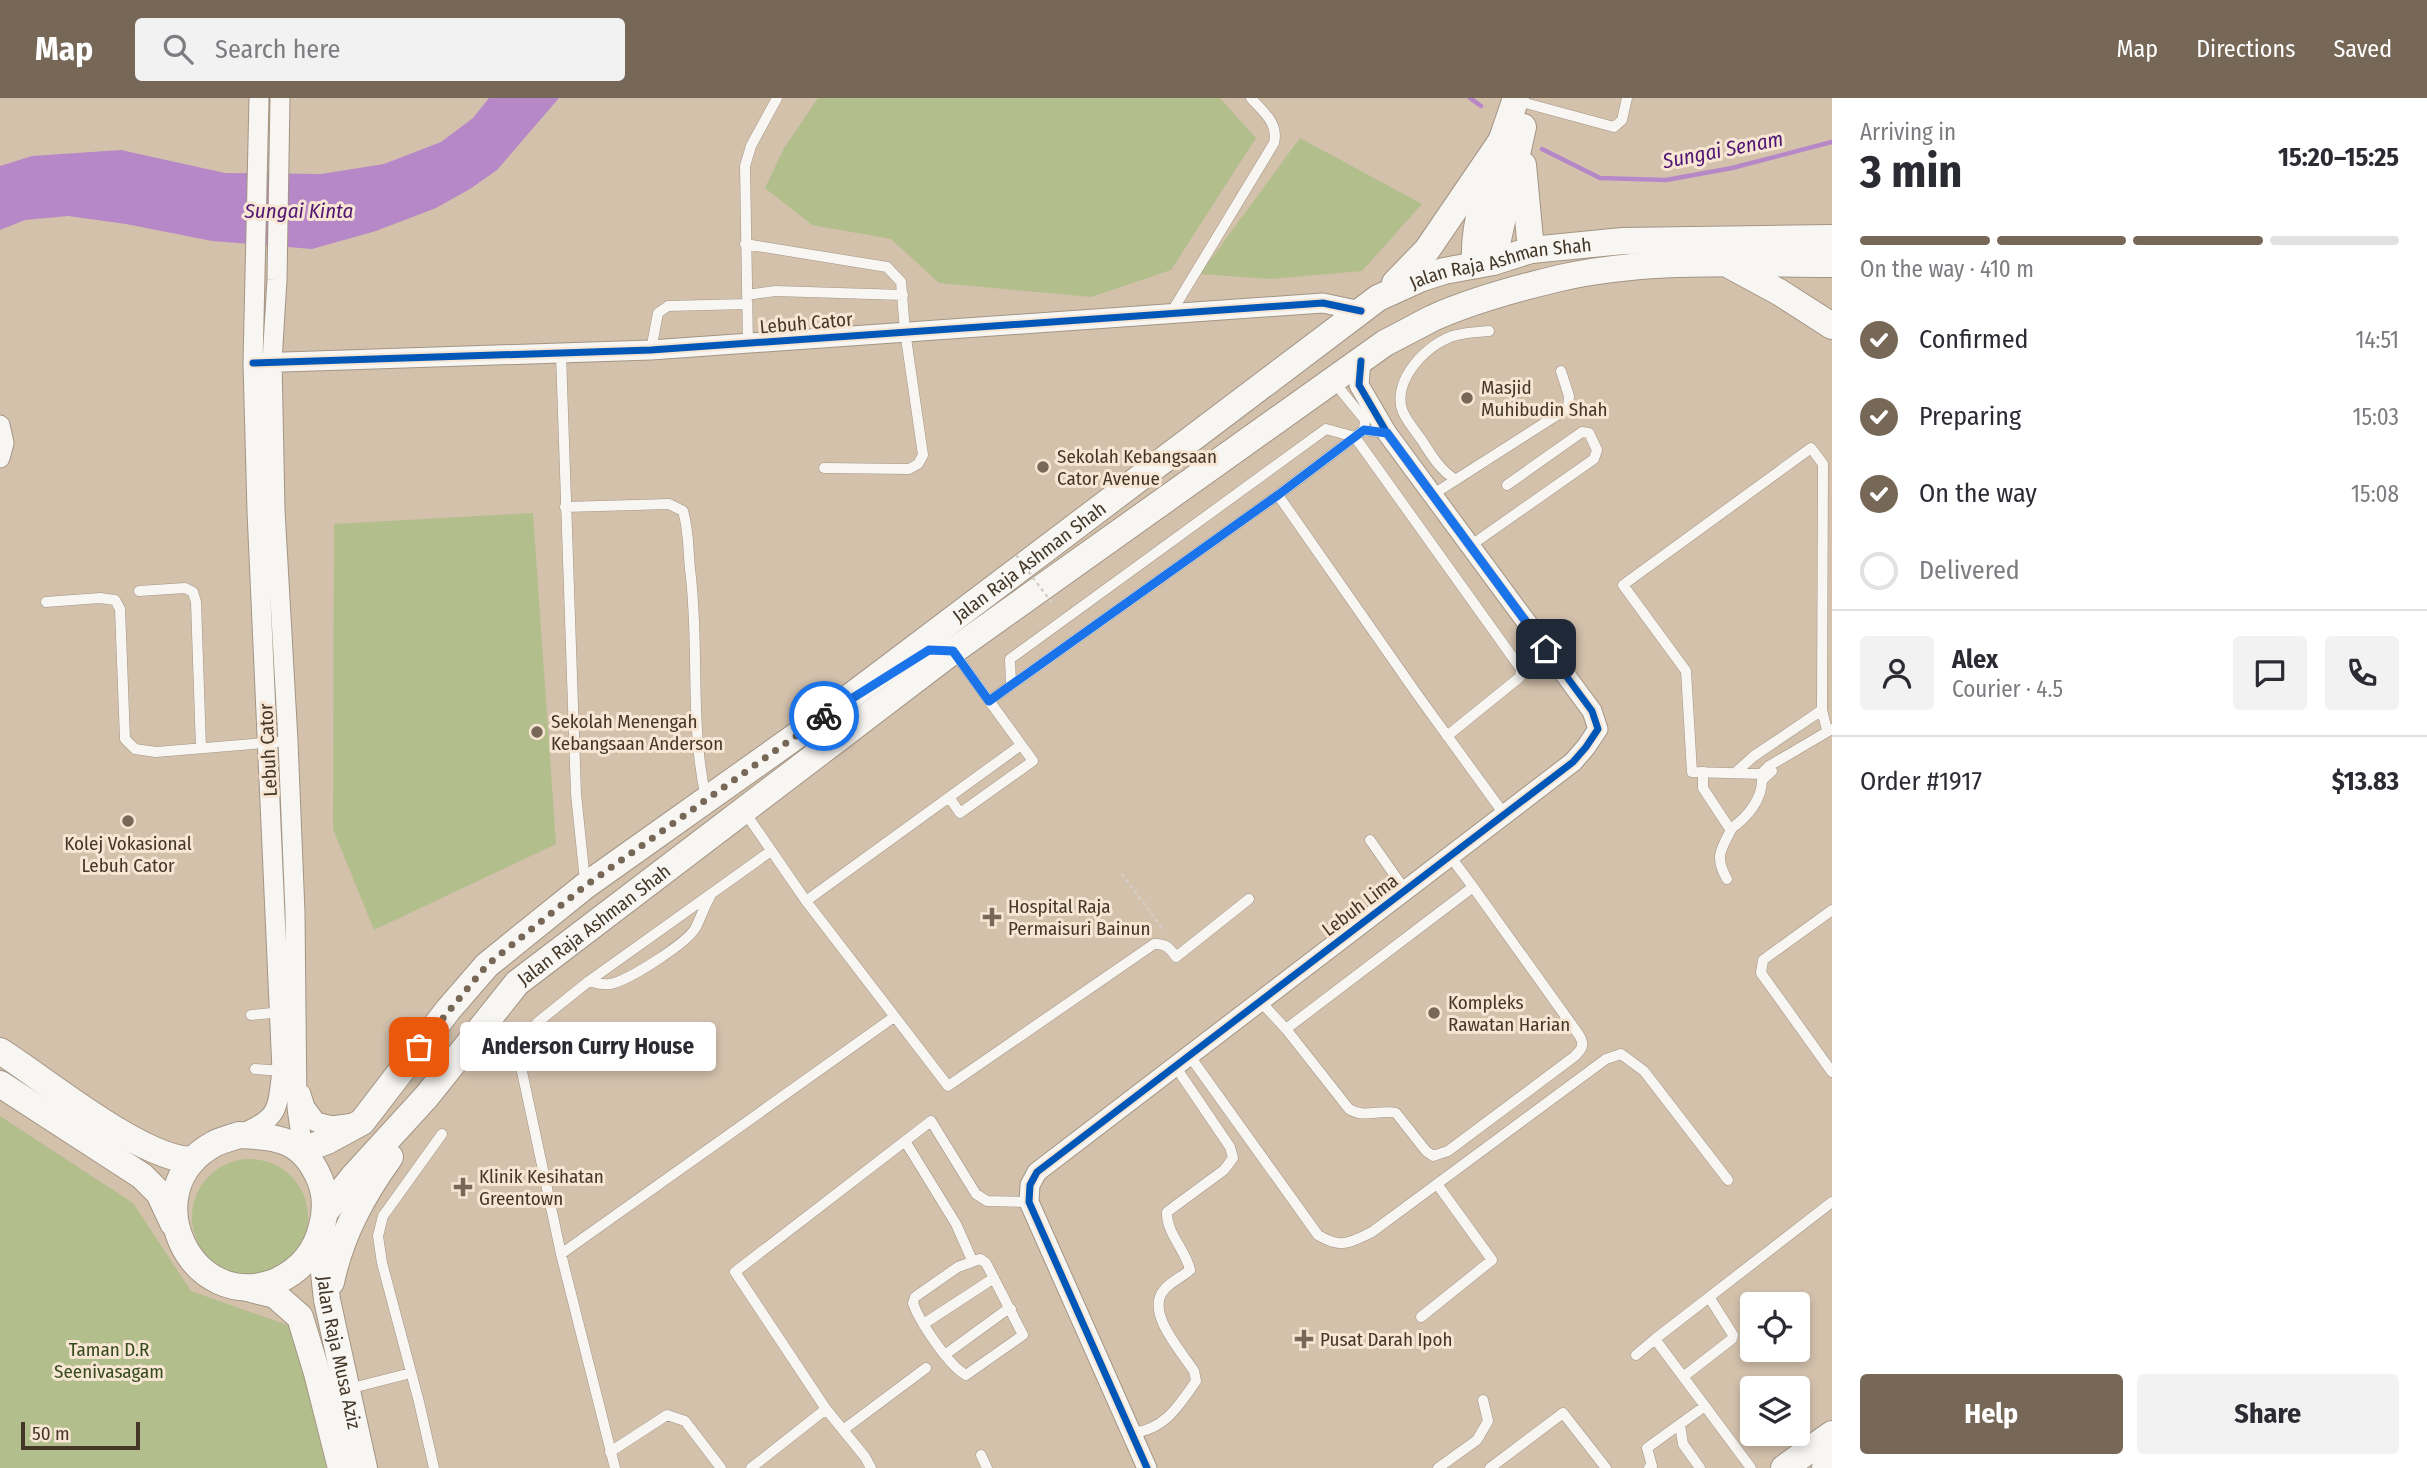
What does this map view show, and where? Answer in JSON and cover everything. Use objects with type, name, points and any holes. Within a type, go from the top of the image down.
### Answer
[{"type":"main road","points":[[1525,100],[1512,138],[1480,211],[1475,243],[1484,266],[1495,276],[1509,276],[1538,269],[1641,260],[1692,263]]},
{"type":"main road","points":[[1512,138],[1531,250]]},
{"type":"main road","points":[[1369,304],[1427,250],[1512,138]]},
{"type":"main road","name":"Jalan Raja Ashman Shah","points":[[303,1150],[327,1141],[362,1122],[448,1010],[487,965],[585,886],[830,712],[1369,304],[1422,278],[1484,266],[1531,250],[1623,241],[1832,238]]},
{"type":"main road","name":"Jalan Raja Ashman Shah","points":[[326,1211],[353,1177],[427,1096],[517,983],[743,810],[941,650],[1385,343],[1432,318],[1511,291],[1562,278],[1615,269],[1692,263],[1832,264]]},
{"type":"main road","points":[[1728,264],[1832,326]]},
{"type":"main road","points":[[1385,343],[1401,325],[1456,291],[1484,266]]},
{"type":"main road","points":[[0,1051],[116,1129],[178,1160],[193,1160]]},
{"type":"main road","points":[[0,1084],[142,1176],[159,1193],[184,1250],[200,1268],[220,1281],[243,1287],[267,1285],[290,1275],[308,1260],[320,1237],[326,1211],[322,1185],[313,1162],[303,1150],[269,1137],[239,1135],[214,1144],[193,1160],[180,1180],[174,1203],[175,1227]]},
{"type":"main road","points":[[327,1300],[339,1251],[352,1219],[371,1184],[418,1115],[427,1096]]},
{"type":"main road","name":"Jalan Raja Musa Aziz","points":[[320,1237],[327,1300],[364,1468]]},
{"type":"main road","name":"Jalan Raja Musa Aziz","points":[[243,1287],[275,1295],[300,1317],[341,1468]]},
{"type":"main road","points":[[1784,1468],[1832,1433]]},
{"type":"main road","points":[[1825,1468],[1832,1463]]},
{"type":"street","points":[[259,98],[254,281],[262,362]]},
{"type":"street","points":[[262,362],[277,280],[280,98]]},
{"type":"street","name":"Lebuh Cator","points":[[262,362],[561,354],[748,344],[1323,303],[1369,304]]},
{"type":"street","name":"Lebuh Lima","points":[[1029,1202],[1030,1185],[1037,1172],[1573,762],[1598,729],[1592,711],[1387,433],[1359,385],[1360,361]]},
{"type":"street","name":"Lebuh Cator","points":[[262,362],[275,510],[288,741],[289,1074],[303,1150]]},
{"type":"street","name":"Lebuh Cator","points":[[262,362],[268,742],[288,1012]]},
{"type":"street","points":[[0,425],[4,443],[0,458]]},
{"type":"street","points":[[289,1074],[305,1107],[316,1122],[332,1126],[362,1122]]},
{"type":"street","name":"Lebuh Cator","points":[[239,1135],[267,1123],[277,1107],[289,1074]]},
{"type":"street","points":[[1029,1202],[1147,1468]]},
{"type":"lane","points":[[748,344],[745,166],[751,146],[777,98]]},
{"type":"lane","points":[[1171,313],[1274,143],[1277,133],[1274,125],[1251,98]]},
{"type":"lane","points":[[1525,100],[1614,127],[1622,120],[1627,98]]},
{"type":"lane","points":[[745,244],[887,267],[901,282],[905,331],[923,455],[918,464],[909,469],[824,468]]},
{"type":"lane","points":[[651,349],[658,313],[668,306],[747,300],[775,290],[903,295]]},
{"type":"lane","points":[[1456,480],[1438,465],[1402,411],[1403,387],[1416,362],[1434,345],[1455,335],[1489,331]]},
{"type":"lane","points":[[561,354],[576,794],[585,886]]},
{"type":"lane","points":[[1431,495],[1568,408],[1569,396],[1562,370]]},
{"type":"lane","points":[[989,701],[1278,495],[1364,430],[1366,420],[1333,380]]},
{"type":"lane","points":[[1011,685],[1010,659],[1326,429],[1355,437],[1521,669],[1520,677],[1447,736]]},
{"type":"lane","points":[[1364,430],[1387,433]]},
{"type":"lane","points":[[1470,546],[1594,459],[1597,450],[1588,433],[1582,432],[1507,485]]},
{"type":"lane","points":[[1811,448],[1823,464],[1822,710],[1830,732],[1828,736],[1772,772],[1759,777],[1735,773],[1692,772],[1686,671],[1623,585],[1811,448]]},
{"type":"lane","points":[[1278,495],[1504,814]]},
{"type":"lane","points":[[565,506],[669,504],[683,511],[693,585],[697,740],[706,798]]},
{"type":"lane","points":[[139,591],[186,587],[193,592],[196,602],[201,748]]},
{"type":"lane","points":[[46,602],[100,598],[116,600],[120,609],[125,739],[135,749],[156,752],[288,741]]},
{"type":"lane","points":[[830,712],[941,650],[989,701],[1033,761],[960,813],[949,797]]},
{"type":"lane","points":[[1735,773],[1822,710]]},
{"type":"lane","points":[[806,901],[1021,745]]},
{"type":"lane","points":[[1727,879],[1719,860],[1720,852],[1732,828],[1746,818],[1762,789],[1759,777],[1745,764]]},
{"type":"lane","points":[[1703,772],[1703,788],[1732,828]]},
{"type":"lane","points":[[743,810],[806,901],[948,1086],[1154,944],[1170,948],[1177,957],[1248,899]]},
{"type":"lane","points":[[1370,840],[1405,890]]},
{"type":"lane","points":[[615,1468],[561,1255],[518,1053],[520,1043],[528,1031],[589,981],[771,850]]},
{"type":"lane","points":[[1260,1001],[1286,1029],[1349,1109],[1364,1115],[1390,1111],[1396,1113],[1433,1156],[1448,1151],[1575,1056],[1582,1049],[1583,1042],[1579,1035],[1450,856]]},
{"type":"lane","points":[[1286,1029],[1473,887]]},
{"type":"lane","points":[[589,981],[609,985],[632,976],[666,954],[696,929],[712,893]]},
{"type":"lane","points":[[1832,910],[1763,960],[1761,973],[1832,1072]]},
{"type":"lane","points":[[251,1015],[288,1012]]},
{"type":"lane","points":[[561,1255],[894,1017]]},
{"type":"lane","points":[[1182,1061],[1318,1234],[1331,1242],[1347,1244],[1372,1232],[1606,1059],[1621,1054],[1644,1071],[1728,1180]]},
{"type":"lane","points":[[1132,1433],[1146,1432],[1158,1426],[1171,1415],[1196,1381],[1194,1371],[1160,1319],[1157,1305],[1165,1288],[1190,1270],[1167,1221],[1167,1212],[1224,1170],[1233,1158],[1230,1147],[1182,1061]]},
{"type":"lane","points":[[255,1069],[289,1074]]},
{"type":"lane","points":[[871,1468],[826,1409],[735,1272],[931,1121],[976,1194],[987,1201],[1029,1202]]},
{"type":"lane","points":[[434,1468],[382,1263],[378,1236],[383,1216],[442,1134]]},
{"type":"lane","points":[[905,1141],[956,1224],[972,1261]]},
{"type":"lane","points":[[1421,1317],[1492,1259],[1437,1184]]},
{"type":"lane","points":[[1636,1355],[1832,1202]]},
{"type":"lane","points":[[980,1259],[986,1263],[1023,1335],[966,1375],[958,1371],[913,1303],[915,1297],[958,1267],[972,1261],[980,1259]]},
{"type":"lane","points":[[925,1323],[995,1278]]},
{"type":"lane","points":[[1683,1377],[1734,1335],[1709,1297]]},
{"type":"lane","points":[[946,1354],[1011,1309]]},
{"type":"lane","points":[[1655,1339],[1751,1468]]},
{"type":"lane","points":[[843,1430],[926,1368]]},
{"type":"lane","points":[[346,1389],[411,1373]]},
{"type":"lane","points":[[1438,1468],[1477,1440],[1488,1421],[1483,1400]]},
{"type":"lane","points":[[1649,1468],[1652,1466],[1652,1460],[1647,1448],[1705,1406]]},
{"type":"lane","points":[[751,1468],[826,1409]]},
{"type":"lane","points":[[1490,1468],[1563,1413],[1606,1468]]},
{"type":"lane","points":[[610,1452],[667,1415],[685,1421],[721,1468]]},
{"type":"lane","points":[[1680,1424],[1683,1444],[1700,1468]]},
{"type":"lane","points":[[981,1455],[987,1468]]},
{"type":"path","points":[[1016,555],[1052,603]]},
{"type":"path","points":[[1122,874],[1166,935],[1161,944]]},
{"type":"green space","points":[[818,98],[1220,98],[1256,138],[1171,270],[1091,297],[939,283],[891,239],[812,225],[765,188],[784,148]]},
{"type":"green space","points":[[1300,138],[1422,204],[1362,271],[1269,279],[1200,274]]},
{"type":"green space","points":[[533,513],[556,844],[374,930],[333,829],[334,524]]},
{"type":"green space","name":"Taman D.R Seenivasagam","points":[[0,1116],[133,1203],[191,1291],[296,1328],[326,1468],[0,1468]]},
{"type":"green space","points":[[250,1159],[272,1163],[291,1176],[304,1195],[308,1217],[304,1239],[291,1258],[272,1271],[250,1275],[228,1271],[209,1258],[196,1239],[192,1217],[196,1195],[209,1176],[228,1163]]},
{"type":"water","name":"Sungai Kinta","points":[[489,98],[559,98],[497,170],[470,189],[436,208],[376,231],[312,249],[212,241],[68,216],[25,220],[0,230],[0,166],[32,156],[121,150],[225,173],[321,174],[384,164],[441,142],[473,118]]},
{"type":"waterway","name":"Sungai Senam","points":[[1470,98],[1481,106]]},
{"type":"waterway","name":"Sungai Senam","points":[[1542,149],[1600,178],[1666,180],[1732,168],[1832,142]]},
{"type":"cycle path","points":[[253,363],[651,350],[1323,303],[1361,311]]},
{"type":"cycle path","points":[[1147,1468],[1029,1202],[1030,1185],[1037,1172],[1573,762],[1598,729],[1592,711],[1387,433],[1359,385],[1361,361]]},
{"type":"way so far","points":[[419,1047],[487,965],[585,886],[824,716]]},
{"type":"place","name":"Masjid Muhibudin Shah","points":[[1467,398]]},
{"type":"place","name":"Sekolah Kebangsaan Cator Avenue","points":[[1043,467]]},
{"type":"place","name":"Sekolah Menengah Kebangsaan Anderson","points":[[537,732]]},
{"type":"place","name":"Kolej Vokasional Lebuh Cator","points":[[128,821]]},
{"type":"place","name":"Hospital Raja Permaisuri Bainun","points":[[992,917]]},
{"type":"place","name":"Kompleks Rawatan Harian","points":[[1434,1013]]},
{"type":"place","name":"Anderson Curry House","points":[[419,1047]]},
{"type":"place","name":"Klinik Kesihatan Greentown","points":[[463,1187]]},
{"type":"place","name":"Pusat Darah Ipoh","points":[[1304,1339]]},
{"type":"route","points":[[824,716],[929,650],[953,651],[989,701],[1278,495],[1364,430],[1387,433],[1546,649]]}]
